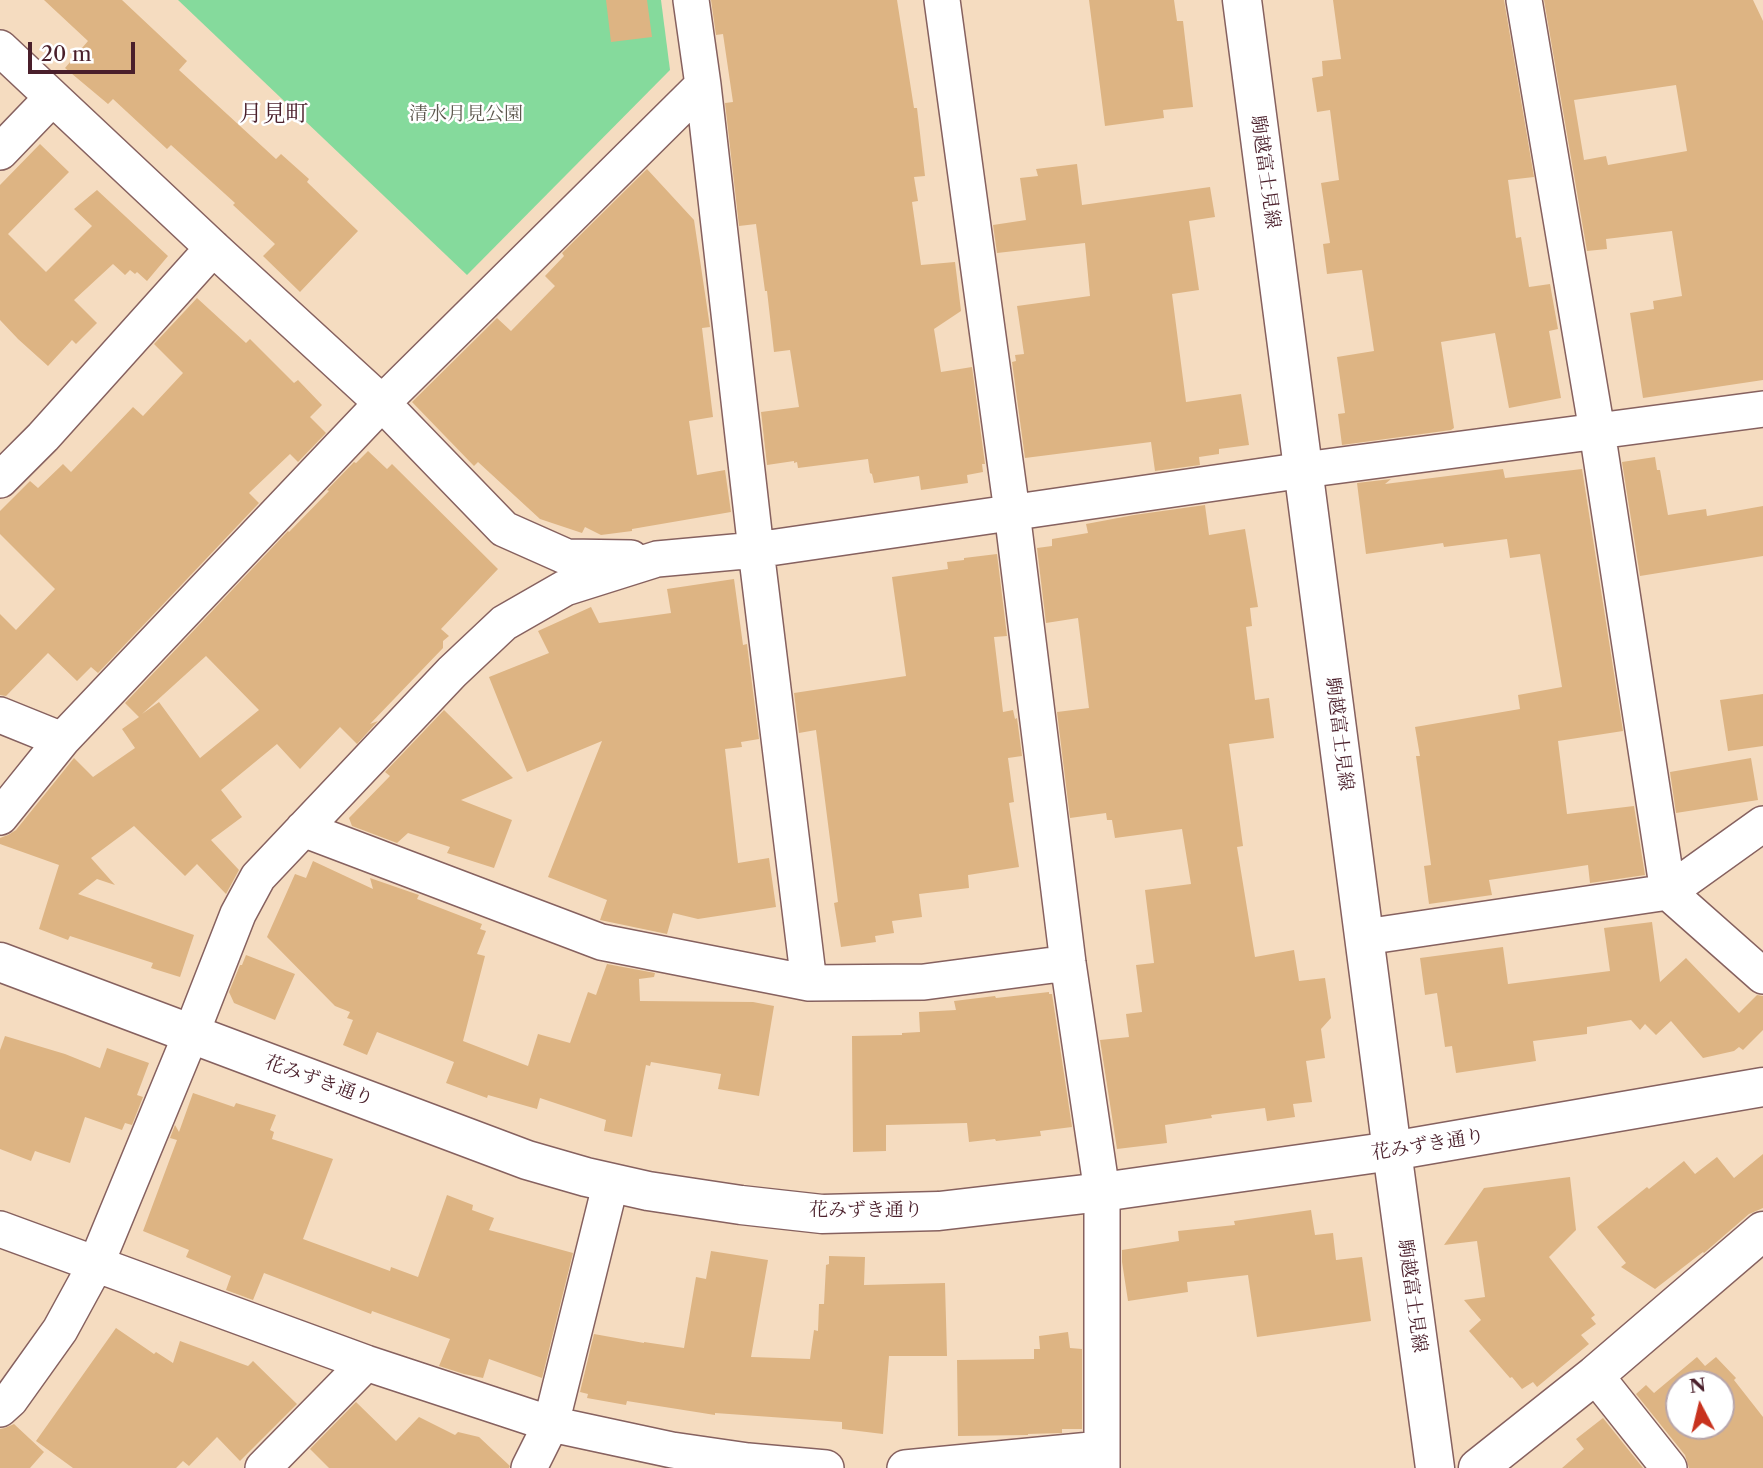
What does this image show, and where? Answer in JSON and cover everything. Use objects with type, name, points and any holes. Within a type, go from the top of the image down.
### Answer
[{"type":"street","points":[[691,0],[809,983]]},
{"type":"street","points":[[905,1468],[1101,1459],[1101,1192],[1068,963],[1012,512],[942,0]]},
{"type":"street","name":"駒越富士見線","points":[[1242,0],[1435,1468]]},
{"type":"street","points":[[1524,0],[1597,431],[1668,892],[1763,976]]},
{"type":"street","points":[[0,48],[382,403],[505,529],[567,557],[657,559],[756,550],[1304,470],[1763,409]]},
{"type":"street","points":[[0,817],[62,740],[382,403],[703,85]]},
{"type":"street","points":[[0,152],[52,98]]},
{"type":"street","points":[[0,480],[43,437],[213,248]]},
{"type":"street","points":[[0,1409],[60,1331],[96,1264],[238,914],[258,877],[452,672],[504,623],[565,588],[657,559]]},
{"type":"street","points":[[0,715],[62,740]]},
{"type":"street","points":[[1365,937],[1668,892],[1763,824]]},
{"type":"street","points":[[303,829],[601,942],[809,983],[924,982],[1068,963]]},
{"type":"street","name":"花みずき通り","points":[[0,962],[527,1160],[648,1191],[822,1214],[939,1211],[1101,1192],[1392,1152],[1763,1087]]},
{"type":"street","points":[[529,1468],[551,1424],[611,1182]]},
{"type":"street","points":[[0,1229],[366,1363],[551,1424],[672,1450],[748,1461],[826,1468]]},
{"type":"street","points":[[1478,1468],[1595,1375],[1763,1231]]},
{"type":"street","points":[[263,1468],[366,1363]]},
{"type":"street","points":[[1595,1375],[1669,1468]]},
{"type":"green space","name":"清水月見公園","points":[[178,0],[661,0],[670,70],[467,275]]},
{"type":"building","points":[[44,0],[122,0],[187,61],[179,70],[276,159],[281,154],[309,179],[307,182],[358,231],[300,292],[263,256],[275,244],[233,205],[235,203],[171,145],[167,149],[113,99],[108,104],[65,68],[88,41]]},
{"type":"building","points":[[606,0],[647,0],[652,37],[611,42]]},
{"type":"building","points":[[711,0],[897,0],[914,108],[917,108],[925,176],[914,177],[918,201],[912,202],[921,265],[955,262],[961,311],[934,329],[941,372],[972,367],[985,464],[982,464],[983,472],[967,475],[968,483],[921,490],[919,476],[874,483],[868,459],[798,468],[797,462],[794,461],[767,465],[761,412],[799,407],[790,350],[774,352],[756,224],[739,226],[725,103],[733,102],[723,34],[716,35]]},
{"type":"building","points":[[1089,0],[1174,0],[1177,21],[1183,21],[1193,107],[1163,110],[1164,118],[1105,126]]},
{"type":"building","points":[[1333,0],[1504,0],[1534,177],[1508,180],[1516,238],[1521,237],[1529,287],[1550,284],[1558,329],[1549,331],[1561,398],[1509,408],[1495,333],[1441,342],[1454,428],[1342,445],[1338,414],[1345,413],[1337,357],[1374,351],[1362,270],[1327,274],[1323,244],[1330,243],[1321,183],[1339,180],[1330,110],[1317,112],[1312,78],[1323,76],[1322,61],[1341,59]]},
{"type":"building","points":[[1544,0],[1753,0],[1763,21],[1763,380],[1643,398],[1630,313],[1654,309],[1653,301],[1682,296],[1672,231],[1606,239],[1607,249],[1587,251]],"holes":[[[1676,85],[1687,151],[1608,165],[1606,156],[1584,160],[1574,100]]]},
{"type":"building","points":[[40,144],[69,172],[8,234],[46,272],[92,226],[74,209],[97,190],[168,256],[147,281],[137,272],[135,274],[130,270],[125,275],[113,264],[74,300],[97,323],[76,344],[72,340],[48,366],[0,320],[0,185]]},
{"type":"building","points":[[1077,164],[1082,205],[1210,187],[1215,217],[1189,221],[1199,290],[1172,294],[1186,402],[1241,394],[1249,445],[1219,449],[1219,454],[1199,457],[1200,465],[1155,471],[1151,442],[1025,458],[1012,362],[1016,361],[1015,355],[1024,354],[1017,306],[1090,296],[1085,243],[997,253],[993,225],[1026,220],[1020,178],[1038,176],[1036,169]]},
{"type":"building","points":[[647,169],[694,220],[710,327],[702,328],[713,417],[689,421],[697,475],[725,470],[731,512],[601,535],[585,527],[582,533],[540,519],[478,462],[474,466],[412,402],[497,318],[511,331],[555,286],[545,276],[564,256],[562,253]]},
{"type":"building","points":[[197,298],[246,343],[250,339],[294,383],[298,380],[322,405],[310,417],[326,433],[298,462],[290,454],[249,493],[259,503],[98,673],[91,667],[77,681],[48,653],[6,696],[0,695],[0,614],[16,630],[55,589],[0,534],[0,511],[30,481],[38,488],[63,464],[71,472],[133,407],[143,416],[183,373],[154,344]]},
{"type":"building","points":[[368,451],[387,469],[392,464],[498,569],[441,629],[449,636],[443,641],[443,648],[370,724],[378,721],[357,744],[340,727],[300,769],[277,744],[221,790],[242,817],[211,840],[239,870],[226,894],[197,864],[185,876],[134,826],[91,858],[115,885],[97,879],[78,894],[194,935],[180,977],[151,968],[153,963],[70,936],[68,940],[39,929],[59,865],[0,844],[0,838],[16,830],[74,758],[93,777],[135,748],[122,729],[139,717],[125,703],[329,491],[327,490]],"holes":[[[206,656],[259,710],[200,758],[159,702],[142,714]]]},
{"type":"building","points":[[1655,457],[1668,515],[1706,509],[1707,516],[1763,506],[1763,556],[1640,576],[1622,462]]},
{"type":"building","points":[[1503,469],[1505,478],[1582,469],[1623,731],[1558,741],[1567,814],[1634,806],[1645,875],[1590,883],[1588,865],[1489,880],[1492,895],[1429,904],[1424,866],[1431,865],[1416,756],[1420,756],[1415,727],[1520,709],[1518,695],[1562,687],[1540,554],[1510,558],[1507,539],[1444,547],[1443,543],[1366,554],[1357,483],[1391,479],[1385,484]]},
{"type":"building","points":[[1205,505],[1209,535],[1245,529],[1258,607],[1250,608],[1252,626],[1246,627],[1255,700],[1269,698],[1274,738],[1229,744],[1243,846],[1237,847],[1255,957],[1294,950],[1299,981],[1325,978],[1331,1018],[1321,1029],[1325,1058],[1306,1061],[1312,1102],[1293,1104],[1295,1117],[1267,1121],[1265,1108],[1211,1115],[1212,1118],[1165,1125],[1167,1143],[1117,1149],[1100,1040],[1129,1037],[1126,1014],[1142,1012],[1136,965],[1154,963],[1145,890],[1191,884],[1182,829],[1115,838],[1112,820],[1107,820],[1106,813],[1070,818],[1057,712],[1089,708],[1078,618],[1046,623],[1037,548],[1052,546],[1052,539],[1088,533],[1086,524]]},
{"type":"building","points":[[997,554],[1007,636],[994,637],[1003,712],[1013,710],[1015,719],[1017,718],[1022,756],[1008,758],[1014,802],[1009,803],[1019,867],[968,875],[969,888],[919,894],[922,917],[892,921],[894,933],[875,936],[876,942],[841,947],[834,903],[838,902],[816,730],[799,733],[794,693],[906,676],[892,577],[948,569],[947,562]]},
{"type":"building","points":[[734,579],[743,645],[747,644],[759,739],[741,742],[742,747],[725,749],[738,863],[769,858],[776,907],[698,919],[673,913],[667,934],[600,920],[607,900],[548,877],[602,741],[527,772],[489,677],[549,653],[538,631],[591,607],[599,623],[671,613],[667,589]]},
{"type":"building","points":[[1763,694],[1763,746],[1728,751],[1720,700]]},
{"type":"building","points":[[444,710],[513,778],[461,800],[512,820],[494,868],[447,853],[450,847],[408,833],[397,843],[352,826],[349,818],[390,776],[385,772]]},
{"type":"building","points":[[1751,758],[1758,800],[1676,813],[1670,772]]},
{"type":"building","points":[[313,861],[373,889],[370,878],[419,895],[417,899],[482,924],[480,929],[486,931],[477,954],[485,956],[463,1041],[528,1066],[538,1034],[570,1043],[588,992],[596,995],[607,964],[655,973],[654,977],[639,979],[640,1001],[753,1002],[774,1006],[759,1096],[718,1089],[721,1074],[651,1062],[650,1066],[646,1065],[632,1137],[604,1131],[606,1120],[540,1098],[537,1109],[488,1095],[487,1098],[446,1083],[454,1062],[377,1032],[367,1055],[343,1045],[353,1020],[347,1018],[350,1012],[335,1006],[267,937],[295,874],[306,878]]},
{"type":"building","points":[[1652,922],[1660,982],[1686,958],[1739,1013],[1757,995],[1763,996],[1763,1030],[1743,1050],[1739,1047],[1734,1051],[1703,1058],[1671,1021],[1656,1035],[1645,1024],[1640,1030],[1631,1020],[1587,1027],[1587,1034],[1533,1041],[1536,1061],[1456,1073],[1452,1046],[1445,1047],[1437,993],[1425,995],[1420,958],[1503,947],[1508,984],[1610,971],[1604,928]]},
{"type":"building","points":[[246,955],[295,974],[275,1020],[234,1003],[229,992]]},
{"type":"building","points":[[1049,992],[1052,994],[1072,1127],[1040,1131],[1041,1136],[969,1142],[967,1123],[886,1125],[886,1151],[853,1152],[852,1036],[920,1032],[919,1012],[956,1010],[954,1001]]},
{"type":"building","points":[[5,1036],[100,1068],[107,1048],[149,1063],[137,1095],[143,1097],[132,1125],[125,1123],[122,1130],[85,1117],[70,1163],[35,1151],[31,1161],[0,1149],[0,1050]]},
{"type":"building","points":[[193,1093],[234,1107],[236,1103],[276,1115],[270,1130],[274,1132],[272,1139],[333,1159],[303,1239],[390,1271],[391,1267],[418,1277],[447,1195],[473,1205],[472,1210],[494,1218],[489,1230],[573,1253],[542,1378],[489,1359],[483,1378],[439,1366],[450,1339],[372,1311],[371,1314],[264,1273],[253,1300],[226,1290],[231,1276],[186,1257],[189,1250],[143,1231],[177,1140],[170,1138],[175,1125],[179,1132]]},
{"type":"building","points":[[1763,1154],[1763,1208],[1749,1214],[1704,1253],[1655,1289],[1621,1267],[1626,1263],[1597,1227],[1647,1187],[1649,1189],[1684,1161],[1695,1174],[1717,1157],[1734,1178]]},
{"type":"building","points":[[1570,1177],[1576,1230],[1549,1257],[1595,1315],[1591,1318],[1596,1324],[1581,1335],[1589,1344],[1537,1387],[1533,1382],[1522,1389],[1469,1331],[1481,1320],[1464,1300],[1485,1297],[1477,1241],[1444,1245],[1484,1188]]},
{"type":"building","points":[[1311,1210],[1315,1235],[1333,1233],[1336,1260],[1362,1257],[1371,1321],[1257,1337],[1248,1275],[1187,1282],[1188,1292],[1128,1301],[1122,1250],[1179,1241],[1178,1231],[1235,1225],[1234,1221]]},
{"type":"building","points":[[711,1251],[768,1260],[751,1357],[810,1359],[814,1330],[818,1331],[819,1304],[824,1304],[829,1256],[865,1257],[864,1285],[945,1283],[947,1356],[889,1356],[883,1434],[842,1429],[842,1422],[715,1415],[627,1401],[626,1405],[587,1398],[588,1394],[580,1392],[594,1334],[684,1348],[696,1277],[706,1279]]},
{"type":"building","points":[[116,1328],[154,1354],[156,1352],[173,1363],[180,1341],[248,1366],[253,1361],[297,1404],[240,1461],[217,1437],[189,1466],[183,1461],[176,1468],[73,1468],[36,1441]]},
{"type":"building","points":[[1068,1332],[1070,1348],[1082,1349],[1082,1429],[1062,1429],[1062,1433],[1028,1435],[958,1436],[957,1360],[1034,1359],[1034,1349],[1040,1349],[1039,1336]]},
{"type":"building","points":[[1697,1357],[1705,1366],[1716,1357],[1728,1370],[1681,1370]]},
{"type":"building","points":[[1735,1381],[1763,1417],[1763,1468],[1689,1468],[1685,1455],[1673,1440],[1735,1440]]},
{"type":"building","points":[[1665,1384],[1665,1430],[1636,1394],[1646,1385],[1654,1393]]},
{"type":"building","points":[[356,1402],[396,1441],[419,1417],[455,1435],[458,1432],[479,1437],[510,1466],[329,1468],[310,1449]]},
{"type":"building","points":[[1603,1418],[1643,1468],[1562,1468],[1584,1449],[1576,1439]]},
{"type":"building","points":[[14,1424],[44,1452],[30,1468],[0,1468],[0,1429]]},
{"type":"district","name":"月見町","points":[[274,114]]}]
